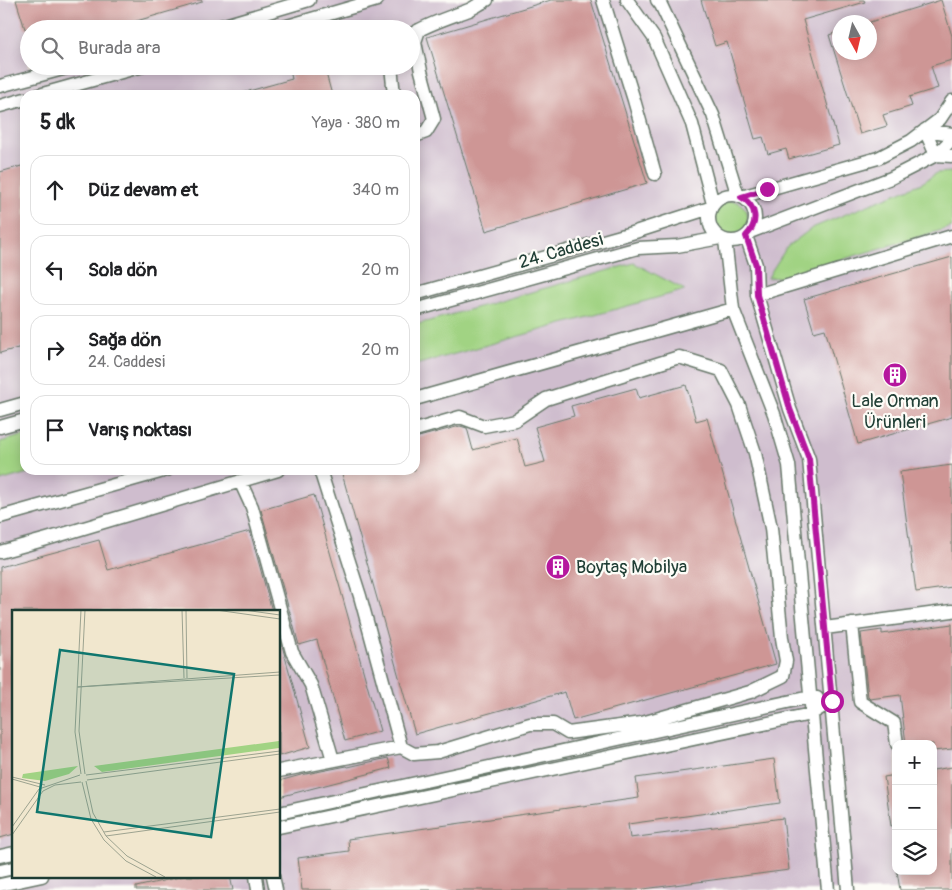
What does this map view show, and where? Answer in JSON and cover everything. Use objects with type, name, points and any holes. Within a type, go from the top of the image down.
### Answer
[{"type":"street","points":[[241,20],[309,0]]},
{"type":"street","points":[[308,20],[377,0]]},
{"type":"street","points":[[420,30],[469,4],[487,0]]},
{"type":"street","points":[[603,0],[655,174]]},
{"type":"street","points":[[627,0],[654,38],[692,124],[712,206],[708,219],[709,225],[722,239],[736,241],[748,234],[891,178],[936,155],[952,139]]},
{"type":"street","points":[[658,0],[713,115],[740,196],[748,201],[754,211],[754,222],[748,234],[756,265],[757,295],[790,409],[809,459],[848,890]]},
{"type":"street","points":[[420,66],[434,119],[426,132],[420,134]]},
{"type":"street","points":[[0,86],[41,75]]},
{"type":"street","points":[[57,90],[111,75]]},
{"type":"street","points":[[392,75],[393,90]]},
{"type":"street","points":[[0,106],[20,100]]},
{"type":"street","points":[[712,206],[722,197],[740,196],[878,158],[911,141],[940,118],[952,101]]},
{"type":"street","points":[[925,130],[952,134]]},
{"type":"street","points":[[925,130],[936,155]]},
{"type":"street","points":[[936,155],[952,156]]},
{"type":"street","name":"24. Caddesi","points":[[420,293],[636,232],[712,206]]},
{"type":"street","points":[[757,295],[952,236]]},
{"type":"street","points":[[722,239],[734,309],[774,414],[789,464],[828,890]]},
{"type":"street","name":"24. Caddesi","points":[[420,309],[638,248],[677,246],[722,239]]},
{"type":"street","points":[[420,398],[734,309]]},
{"type":"street","points":[[280,771],[401,747],[414,754],[438,752],[530,724],[553,724],[568,733],[642,723],[750,692],[784,676],[786,661],[771,528],[757,463],[739,405],[721,370],[679,357],[546,399],[515,420],[484,426],[460,417],[420,429]]},
{"type":"street","points":[[0,410],[20,404]]},
{"type":"street","points":[[0,427],[20,421]]},
{"type":"street","points":[[0,517],[149,475]]},
{"type":"street","points":[[0,552],[261,475]]},
{"type":"street","points":[[322,475],[360,596],[401,747]]},
{"type":"street","points":[[240,481],[252,507],[292,652],[311,685],[333,760]]},
{"type":"street","points":[[825,628],[952,611]]},
{"type":"street","points":[[852,624],[860,702],[894,723],[896,740]]},
{"type":"street","points":[[280,813],[810,697],[832,701]]},
{"type":"street","points":[[280,827],[811,714],[832,701]]},
{"type":"street","points":[[0,885],[33,878]]},
{"type":"shaded area","points":[[0,0],[952,0],[952,890],[0,890]]},
{"type":"green space","points":[[952,172],[952,227],[783,277],[768,278],[787,247],[812,228],[922,183],[937,173]]},
{"type":"green space","points":[[731,201],[743,206],[748,218],[743,230],[731,235],[719,230],[714,218],[719,206]]},
{"type":"green space","points":[[634,263],[685,290],[420,364],[420,324]]},
{"type":"green space","points":[[20,436],[21,475],[0,481],[0,442]]},
{"type":"building","points":[[16,0],[202,0],[202,2],[140,20],[22,20]]},
{"type":"building","points":[[551,0],[591,0],[647,183],[486,231],[427,37]]},
{"type":"building","points":[[701,0],[864,0],[865,2],[803,20],[839,145],[789,159],[786,149],[768,154],[763,137],[755,139],[727,42],[715,46]]},
{"type":"building","points":[[941,0],[952,36],[952,60],[931,66],[938,88],[909,97],[912,106],[883,115],[887,126],[860,134],[837,60],[877,60],[877,20]]},
{"type":"building","points":[[832,34],[832,45],[829,35]]},
{"type":"building","points":[[291,75],[326,75],[331,90],[253,90],[292,79]]},
{"type":"building","points":[[20,166],[20,347],[0,353],[0,172]]},
{"type":"building","name":"Lale Orman Ürünleri","points":[[952,257],[952,417],[858,444],[825,329],[814,332],[804,299]]},
{"type":"building","name":"Boytaş Mobilya","points":[[686,385],[696,421],[707,418],[776,664],[573,720],[565,692],[415,734],[342,475],[420,475],[420,437],[460,426],[467,428],[473,450],[517,438],[525,467],[545,462],[535,427],[574,416],[571,406],[636,388],[639,398]]},
{"type":"building","points":[[952,465],[952,587],[916,592],[900,472]]},
{"type":"building","points":[[314,495],[380,731],[345,741],[317,640],[299,645],[261,510]]},
{"type":"building","points":[[250,531],[272,610],[12,610],[12,835],[0,838],[0,567],[99,540],[108,570]]},
{"type":"building","points":[[952,624],[952,749],[937,751],[937,740],[906,740],[900,695],[870,699],[868,697],[861,633],[882,630],[882,634]]},
{"type":"building","points":[[280,642],[310,747],[280,756]]},
{"type":"building","points":[[388,758],[391,768],[280,797],[280,781]]},
{"type":"building","points":[[774,759],[780,803],[628,824],[630,838],[783,818],[789,870],[636,890],[302,890],[298,858],[349,851],[348,839],[639,798],[636,778]]},
{"type":"building","points":[[952,767],[952,890],[900,890],[898,875],[937,875],[937,769]]},
{"type":"building","points":[[892,776],[891,826],[884,777]]},
{"type":"building","points":[[175,878],[230,878],[233,890],[136,890],[136,887]]},
{"type":"place","name":"Lale Orman Ürünleri","points":[[895,375]]},
{"type":"place","name":"Boytaş Mobilya","points":[[558,567]]},
{"type":"route","points":[[767,189],[741,197],[748,201],[755,216],[753,227],[746,236],[756,265],[757,295],[790,409],[809,459],[832,701]]}]
